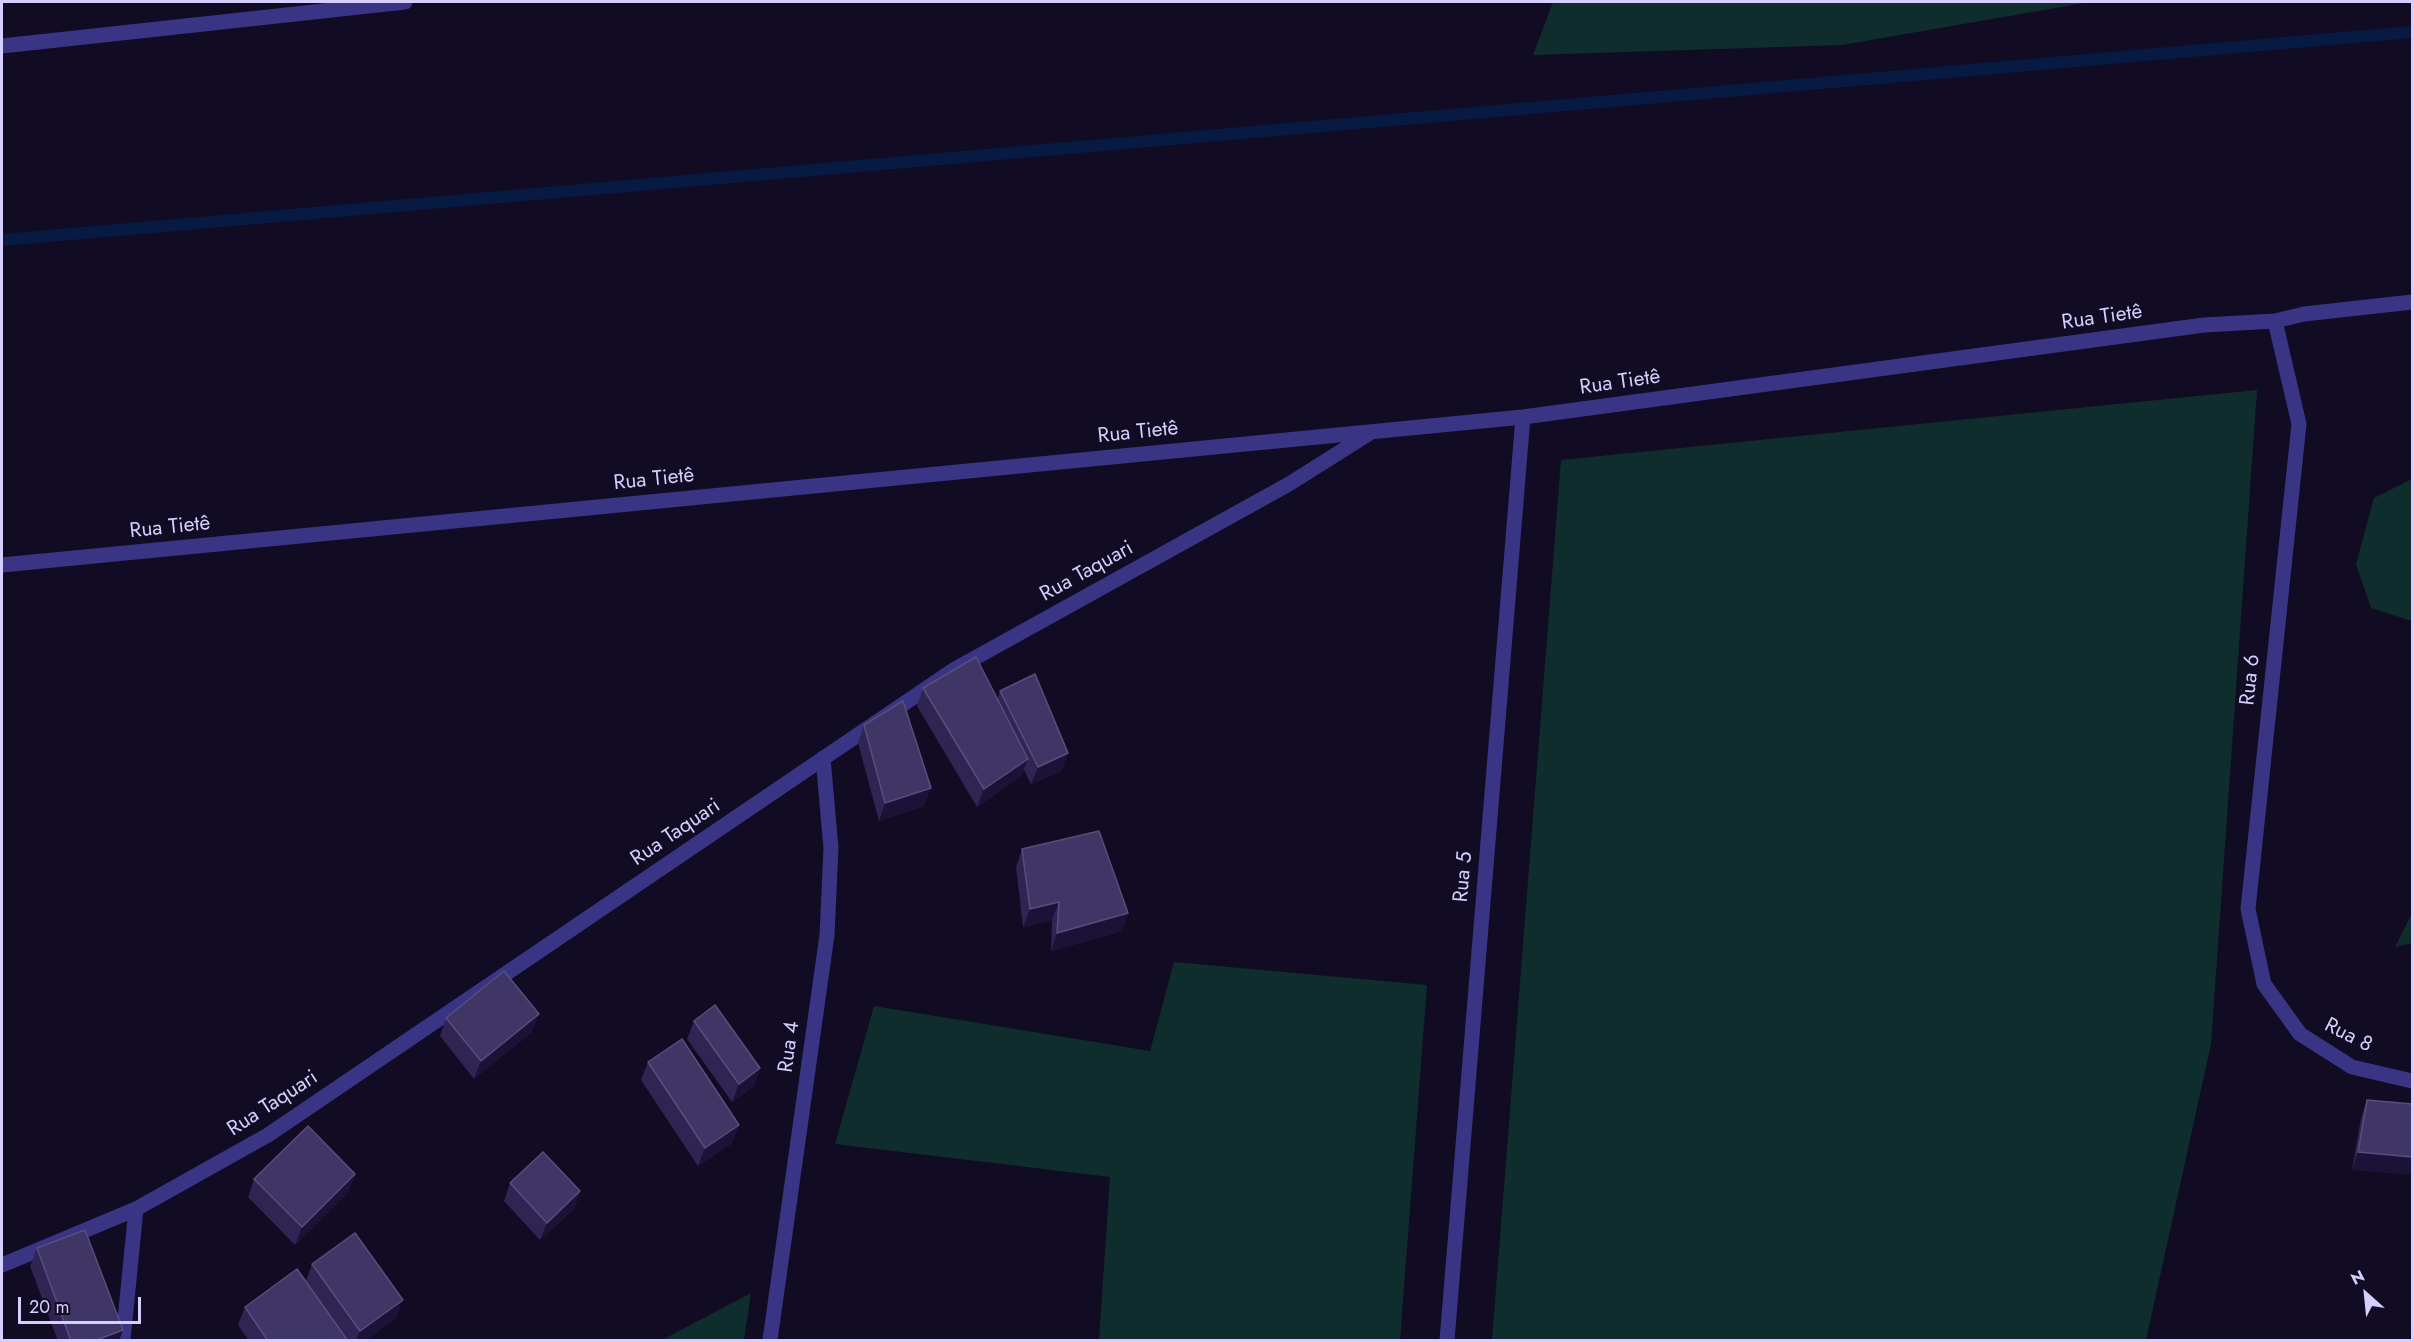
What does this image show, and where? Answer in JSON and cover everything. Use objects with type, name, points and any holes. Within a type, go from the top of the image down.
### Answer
[{"type":"street","points":[[2,46],[405,2]]},
{"type":"street","name":"Rua Tietê","points":[[2,565],[1522,417],[2204,325],[2275,321],[2304,314],[2412,302]]},
{"type":"street","name":"Rua 6","points":[[2275,321],[2299,424],[2248,909],[2264,984],[2300,1034]]},
{"type":"street","name":"Rua 5","points":[[1448,1341],[1522,417]]},
{"type":"street","name":"Rua Taquari","points":[[2,1265],[136,1209],[268,1135],[955,669],[1289,483],[1373,432]]},
{"type":"street","name":"Rua 4","points":[[770,1341],[827,935],[831,848],[823,758]]},
{"type":"street","name":"Rua 8","points":[[2300,1034],[2352,1067],[2412,1081]]},
{"type":"street","points":[[123,1341],[136,1209]]},
{"type":"green space","points":[[1553,2],[2090,2],[1842,45],[1533,55]]},
{"type":"green space","points":[[2257,390],[2211,1044],[2146,1340],[1492,1340],[1561,460]]},
{"type":"green space","points":[[2412,479],[2412,621],[2371,608],[2356,564],[2374,498]]},
{"type":"green space","points":[[2412,913],[2412,943],[2395,947]]},
{"type":"green space","points":[[1174,962],[1427,985],[1400,1340],[1099,1340],[1110,1177],[835,1144],[874,1006],[1150,1051]]},
{"type":"green space","points":[[751,1293],[744,1340],[662,1340]]},
{"type":"building","points":[[976,657],[1028,759],[984,789],[923,688]]},
{"type":"building","points":[[1035,674],[1068,753],[1038,767],[1000,691]]},
{"type":"building","points":[[903,701],[931,788],[885,803],[864,725]]},
{"type":"building","points":[[1099,831],[1128,913],[1057,933],[1059,902],[1030,909],[1022,849]]},
{"type":"building","points":[[504,971],[539,1014],[481,1061],[446,1018]]},
{"type":"building","points":[[715,1005],[760,1068],[739,1084],[694,1021]]},
{"type":"building","points":[[682,1039],[739,1125],[705,1148],[648,1062]]},
{"type":"building","points":[[2367,1100],[2412,1104],[2412,1157],[2358,1152]]},
{"type":"building","points":[[308,1126],[355,1174],[302,1227],[254,1179]]},
{"type":"building","points":[[543,1152],[580,1191],[547,1223],[510,1183]]},
{"type":"building","points":[[85,1230],[123,1330],[94,1341],[71,1341],[37,1248]]},
{"type":"building","points":[[355,1233],[403,1300],[360,1331],[312,1264]]},
{"type":"building","points":[[297,1269],[348,1341],[268,1341],[245,1307]]},
{"type":"waterway","points":[[2,240],[2412,32]]}]
